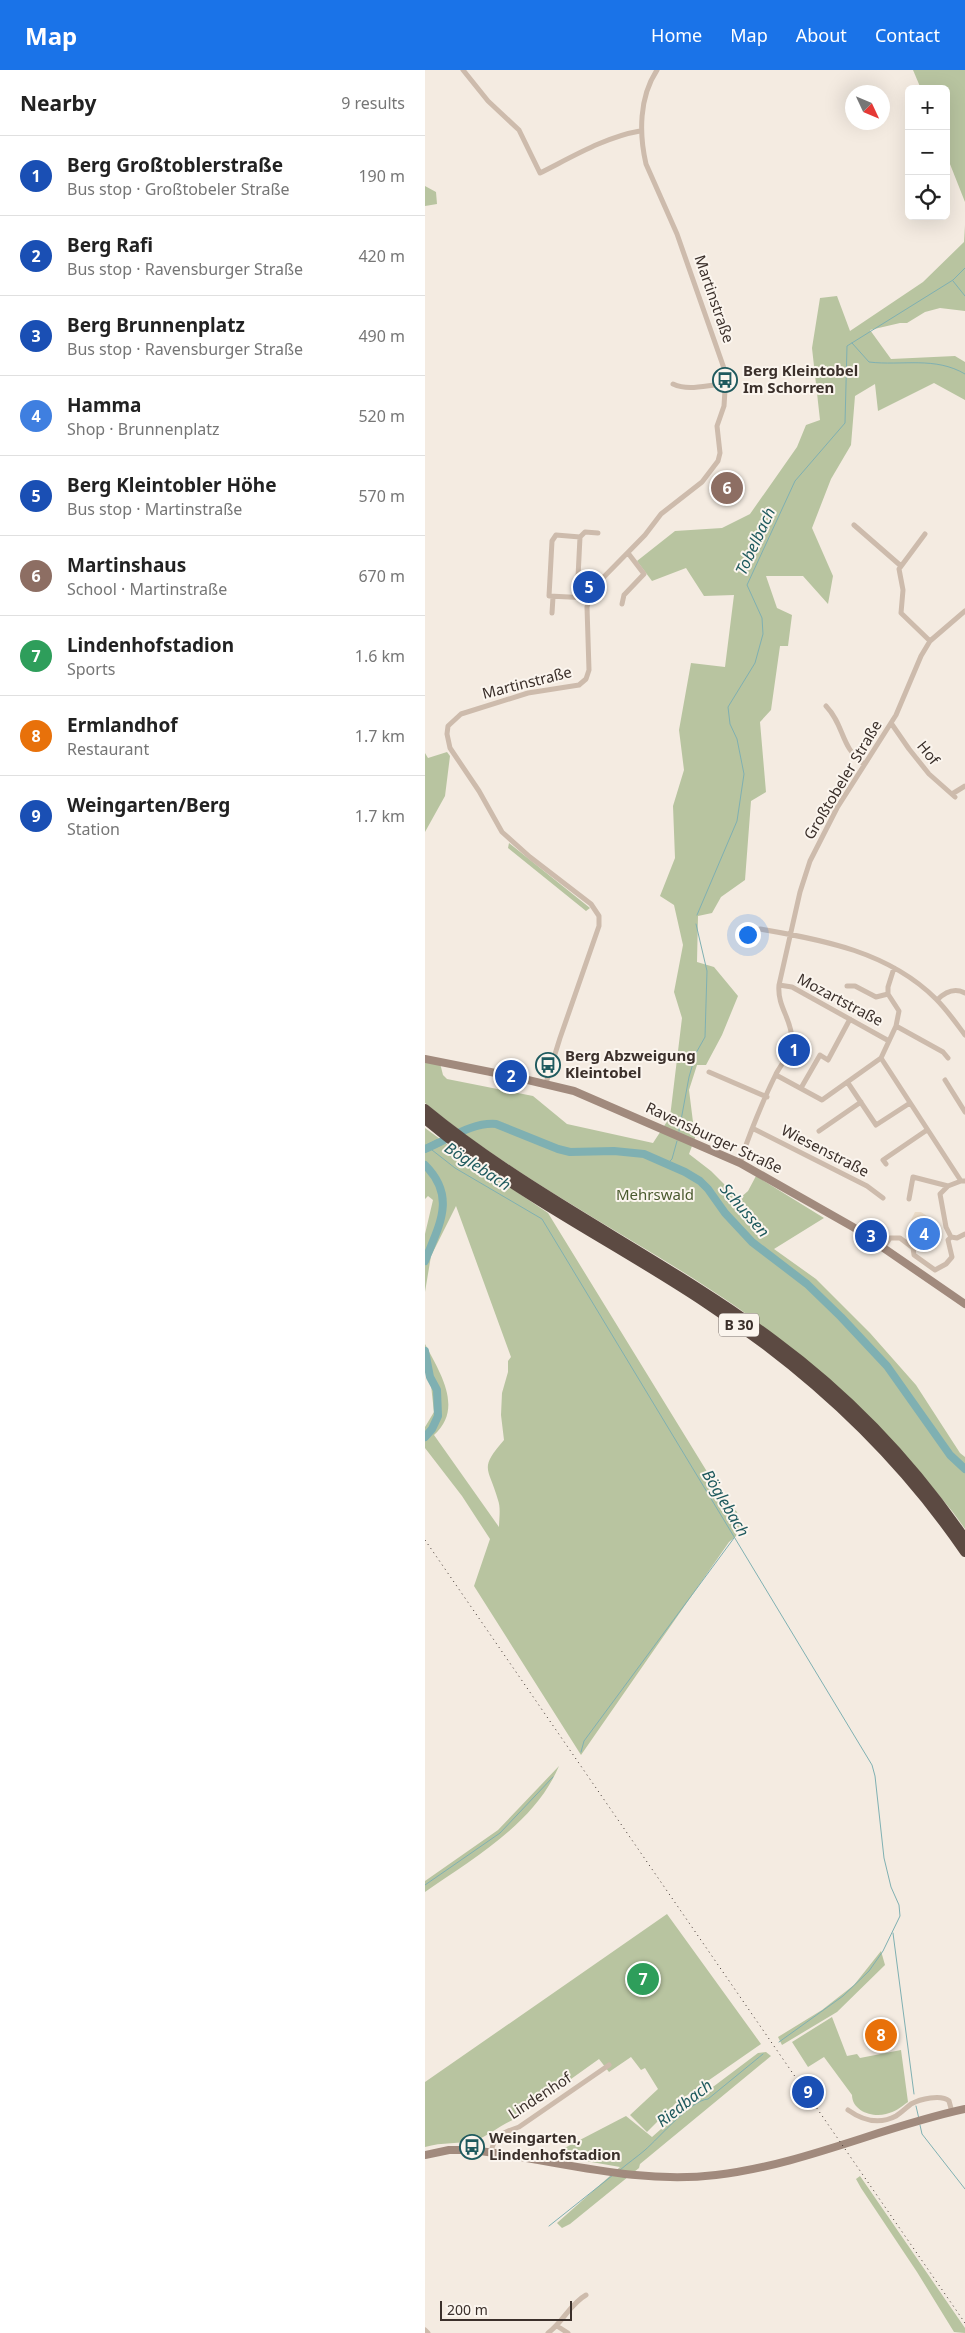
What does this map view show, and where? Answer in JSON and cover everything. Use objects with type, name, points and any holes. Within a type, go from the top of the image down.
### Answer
[{"type":"highway","name":"B 30","points":[[425,1109],[439,1126],[543,1202],[705,1302],[796,1368],[874,1439],[918,1489],[965,1552]]},
{"type":"highway","name":"B 30","points":[[425,1120],[439,1126]]},
{"type":"highway","name":"B 30","points":[[469,1149],[701,1291],[775,1341],[851,1406],[878,1433],[923,1484],[965,1539]]},
{"type":"main road","name":"Ravensburger Straße","points":[[425,1059],[546,1083],[603,1102],[740,1163],[812,1202],[884,1247],[965,1304]]},
{"type":"main road","points":[[425,2155],[449,2150],[491,2152],[612,2173],[692,2177],[758,2169],[822,2152],[919,2120],[965,2109]]},
{"type":"street","points":[[463,70],[488,101],[519,130],[540,173],[564,160],[627,133],[640,131]]},
{"type":"street","name":"Martinstraße","points":[[546,1083],[559,1038],[599,926],[599,916],[591,904],[507,838],[450,748],[447,734],[448,726],[456,716],[461,714],[528,693],[579,685],[584,681],[589,670],[589,598],[598,582],[628,553],[661,514],[702,482],[718,461],[720,453],[717,426],[724,409],[727,384],[726,374],[686,256],[646,164],[640,131],[650,84],[657,70]]},
{"type":"street","points":[[673,384],[695,388],[713,384],[727,384]]},
{"type":"street","points":[[853,525],[901,566]]},
{"type":"street","points":[[577,597],[580,537],[585,532],[598,533]]},
{"type":"street","points":[[925,534],[901,566],[900,574],[903,590],[901,613],[930,641],[965,611]]},
{"type":"street","points":[[580,537],[556,535],[553,537],[549,596],[589,598]]},
{"type":"street","points":[[622,604],[625,595],[644,574],[628,553]]},
{"type":"street","points":[[551,613],[553,597]]},
{"type":"street","name":"Großtobeler Straße","points":[[740,1163],[776,1075],[789,1051],[792,1040],[790,1026],[779,1000],[779,984],[800,892],[810,861],[837,808],[891,723],[921,656],[930,641]]},
{"type":"street","points":[[826,706],[837,721],[850,753],[864,764]]},
{"type":"street","name":"Hof","points":[[891,723],[929,774],[953,795],[965,786]]},
{"type":"street","points":[[761,929],[847,947],[871,955],[915,980],[937,1000],[965,1035]]},
{"type":"street","points":[[776,1075],[822,1100],[849,1083],[881,1058],[896,1026],[899,1011],[888,994],[888,987],[894,968]]},
{"type":"street","name":"Mozartstraße","points":[[779,984],[792,986],[889,1041]]},
{"type":"street","points":[[847,986],[855,986],[876,997],[888,994]]},
{"type":"street","points":[[937,1000],[953,990],[965,993]]},
{"type":"street","points":[[801,1088],[819,1055],[828,1060],[850,1019]]},
{"type":"street","points":[[896,1026],[943,1052],[948,1058]]},
{"type":"street","points":[[881,1058],[927,1130],[963,1181],[948,1186],[940,1194],[946,1227],[951,1237]]},
{"type":"street","points":[[709,1072],[767,1097]]},
{"type":"street","points":[[945,1080],[965,1112]]},
{"type":"street","points":[[849,1083],[876,1125],[910,1103]]},
{"type":"street","points":[[819,1130],[861,1102]]},
{"type":"street","name":"Wiesenstraße","points":[[754,1129],[867,1186],[883,1198]]},
{"type":"street","points":[[886,1164],[883,1160],[927,1130]]},
{"type":"street","points":[[909,1199],[913,1177],[948,1186]]},
{"type":"street","points":[[951,1237],[957,1238],[965,1234]]},
{"type":"street","points":[[884,1247],[890,1238],[900,1238],[913,1248],[914,1255],[935,1270],[946,1264],[952,1257],[948,1240],[951,1237]]},
{"type":"street","name":"Lindenhof","points":[[491,2152],[496,2138],[519,2127],[609,2065]]},
{"type":"street","points":[[847,2110],[866,2119],[883,2120],[896,2116],[913,2103],[942,2098],[949,2101],[952,2112]]},
{"type":"street","points":[[548,2333],[557,2326],[572,2307],[586,2296]]},
{"type":"street","points":[[557,2326],[568,2333]]},
{"type":"street","points":[[425,2330],[429,2333]]},
{"type":"green space","points":[[913,70],[965,70],[965,202],[950,164],[950,85],[919,85]]},
{"type":"green space","points":[[425,186],[436,192],[437,204],[425,206]]},
{"type":"green space","name":"Mehrswald","points":[[965,225],[965,311],[940,308],[925,312],[907,323],[870,330],[891,359],[955,356],[965,362],[965,400],[934,383],[878,411],[875,384],[855,396],[851,445],[831,479],[812,528],[833,576],[828,604],[803,576],[766,576],[777,608],[792,615],[788,646],[780,646],[771,710],[760,722],[766,792],[751,801],[745,880],[721,897],[712,913],[698,916],[697,962],[714,967],[738,996],[722,1035],[706,1065],[697,1065],[689,1090],[695,1138],[689,1154],[711,1171],[739,1199],[748,1191],[756,1176],[824,1218],[774,1249],[816,1279],[870,1333],[916,1385],[960,1453],[965,1457],[965,1529],[933,1488],[871,1426],[807,1364],[756,1321],[699,1282],[500,1159],[425,1103],[425,1059],[440,1063],[443,1075],[447,1079],[533,1096],[567,1124],[653,1143],[670,1117],[682,1018],[674,992],[683,945],[674,905],[660,896],[675,858],[673,806],[684,770],[679,730],[691,663],[725,667],[734,595],[704,596],[686,568],[652,581],[637,561],[675,531],[722,528],[750,514],[797,447],[806,425],[820,420],[812,348],[820,298],[837,296],[850,331],[923,282],[964,242]]},
{"type":"green space","points":[[732,492],[733,505],[724,506],[723,493]]},
{"type":"green space","points":[[447,752],[450,756],[445,796],[425,832],[425,753],[428,758]]},
{"type":"green space","points":[[509,843],[590,908],[586,911],[508,848]]},
{"type":"green space","points":[[425,1128],[548,1213],[722,1496],[737,1512],[741,1532],[729,1542],[581,1755],[474,1586],[490,1539],[462,1496],[425,1448],[425,1427],[434,1412],[431,1385],[425,1371],[425,1344],[442,1378],[448,1402],[443,1425],[434,1435],[499,1527],[499,1503],[489,1474],[488,1463],[504,1440],[501,1415],[502,1393],[508,1372],[508,1361],[511,1357],[456,1206],[431,1256],[425,1292],[425,1234],[433,1200],[428,1196],[425,1199]]},
{"type":"green space","points":[[559,1766],[535,1805],[519,1822],[483,1852],[425,1892],[425,1881],[498,1830]]},
{"type":"green space","points":[[667,1914],[761,2044],[676,2103],[647,2132],[630,2115],[658,2089],[645,2068],[641,2070],[631,2057],[609,2072],[599,2059],[515,2119],[481,2138],[425,2147],[425,2082]]},
{"type":"green space","points":[[881,1951],[885,1965],[837,2012],[782,2045],[778,2037],[822,2010],[854,1985]]},
{"type":"green space","points":[[832,2017],[847,2056],[857,2054],[860,2058],[901,2050],[908,2102],[898,2109],[881,2115],[864,2112],[855,2105],[852,2095],[824,2057],[808,2067],[792,2042]]},
{"type":"green space","points":[[766,2052],[771,2056],[640,2164],[639,2168],[570,2224],[562,2228],[557,2223],[620,2167],[551,2155],[626,2116],[652,2137],[685,2108],[758,2053]]},
{"type":"green space","points":[[860,2176],[965,2328],[965,2333],[954,2332],[861,2188],[856,2179]]},
{"type":"shaded area","points":[[915,1212],[921,1212],[930,1218],[931,1235],[934,1241],[928,1250],[920,1245],[920,1242],[926,1237],[926,1229],[911,1220]]},
{"type":"water","points":[[437,1139],[444,1144],[425,1153],[425,1145]]},
{"type":"waterway","name":"Tobelbach","points":[[697,915],[737,821],[744,774],[737,739],[730,724],[728,707],[755,663],[763,634],[762,618],[747,585],[795,481],[845,423],[847,346],[953,280],[965,268]]},
{"type":"waterway","points":[[953,281],[965,296]]},
{"type":"waterway","points":[[852,343],[869,362],[930,363],[954,368],[965,374]]},
{"type":"waterway","name":"Tobelbach","points":[[679,1131],[689,1077],[696,1053],[705,1037],[707,971],[696,924]]},
{"type":"waterway","name":"Schussen","points":[[425,1149],[460,1132],[478,1126],[496,1124],[558,1149],[570,1152],[614,1151],[644,1154],[685,1172],[700,1181],[708,1189],[725,1213],[752,1242],[807,1284],[841,1317],[887,1366],[950,1455],[965,1469]]},
{"type":"waterway","name":"Tobelbach","points":[[667,1164],[672,1159],[677,1141]]},
{"type":"waterway","name":"Böglebach","points":[[432,1150],[455,1168],[542,1219],[872,1765],[875,1776],[884,1858],[891,1887],[899,1905],[900,1916],[883,1951],[869,1971],[843,1996],[779,2042]]},
{"type":"waterway","points":[[425,1165],[435,1177],[443,1200],[440,1223],[425,1261]]},
{"type":"waterway","points":[[425,1351],[430,1377],[437,1390],[438,1416],[432,1429],[425,1437]]},
{"type":"waterway","points":[[581,1752],[584,1741],[734,1538]]},
{"type":"waterway","points":[[425,1885],[500,1833],[553,1777]]},
{"type":"waterway","points":[[893,1933],[914,2094]]},
{"type":"waterway","name":"Riedbach","points":[[620,2170],[645,2150],[684,2112],[701,2101],[708,2099],[763,2054]]},
{"type":"waterway","points":[[916,2106],[919,2119]]},
{"type":"waterway","points":[[920,2125],[922,2134],[965,2189]]},
{"type":"waterway","name":"Riedbach","points":[[549,2226],[613,2175]]},
{"type":"railway","points":[[425,1540],[965,2323]]},
{"type":"place","name":"Berg Kleintobel Im Schorren","points":[[725,380]]},
{"type":"place","name":"Martinshaus","points":[[727,488]]},
{"type":"place","name":"Berg Kleintobler Höhe","points":[[589,587]]},
{"type":"place","name":"Berg Großtoblerstraße","points":[[794,1050]]},
{"type":"place","name":"Berg Abzweigung Kleintobel","points":[[548,1065]]},
{"type":"place","name":"Berg Rafi","points":[[511,1076]]},
{"type":"place","name":"Hamma","points":[[924,1234]]},
{"type":"place","name":"Berg Brunnenplatz","points":[[871,1236]]},
{"type":"place","name":"Lindenhofstadion","points":[[643,1979]]},
{"type":"place","name":"Ermlandhof","points":[[881,2035]]},
{"type":"place","name":"Weingarten/Berg","points":[[808,2092]]},
{"type":"place","name":"Weingarten, Lindenhofstadion","points":[[472,2147]]}]
